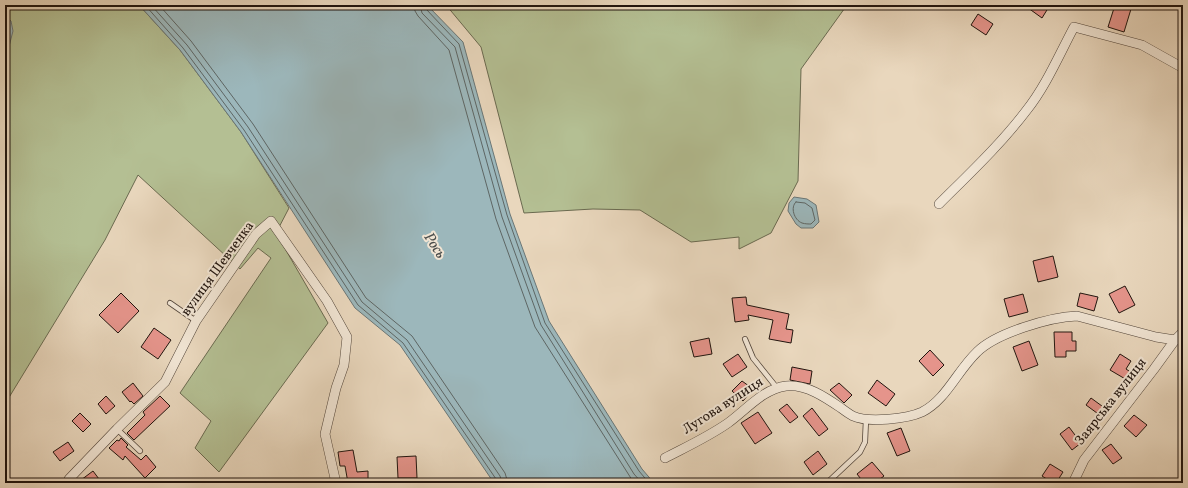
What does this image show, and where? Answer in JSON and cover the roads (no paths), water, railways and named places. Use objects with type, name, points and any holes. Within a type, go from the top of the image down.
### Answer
[{"type":"street","points":[[939,204],[981,161],[1027,110],[1044,84],[1074,27],[1142,45],[1183,68]]},
{"type":"street","name":"вулиця Шевченка","points":[[70,483],[69,479],[165,382],[196,320],[256,234],[271,221],[327,301],[348,337],[344,365],[336,388],[325,434],[336,483]]},
{"type":"street","name":"Лугова вулиця","points":[[665,458],[710,434],[763,395],[777,388],[788,386],[806,389],[823,396],[854,417],[883,420],[909,416],[921,412],[941,397],[976,352],[993,340],[1016,330],[1066,316],[1077,316],[1179,340]]},
{"type":"street","name":"Заярська вулиця","points":[[1073,483],[1084,460],[1179,340],[1183,332]]},
{"type":"lane","points":[[170,302],[196,320]]},
{"type":"lane","points":[[745,339],[754,358],[777,388]]},
{"type":"lane","points":[[827,483],[860,452],[864,442],[866,419]]},
{"type":"lane","points":[[117,429],[140,451]]},
{"type":"water","name":"Рось","points":[[139,5],[427,5],[463,42],[510,214],[549,321],[642,469],[654,483],[494,483],[400,345],[355,308],[241,132],[180,50]]},
{"type":"water","points":[[5,16],[11,21],[13,31],[5,62]]},
{"type":"water","points":[[794,197],[807,199],[816,205],[819,222],[813,228],[801,228],[796,224],[788,211],[789,203]]}]
